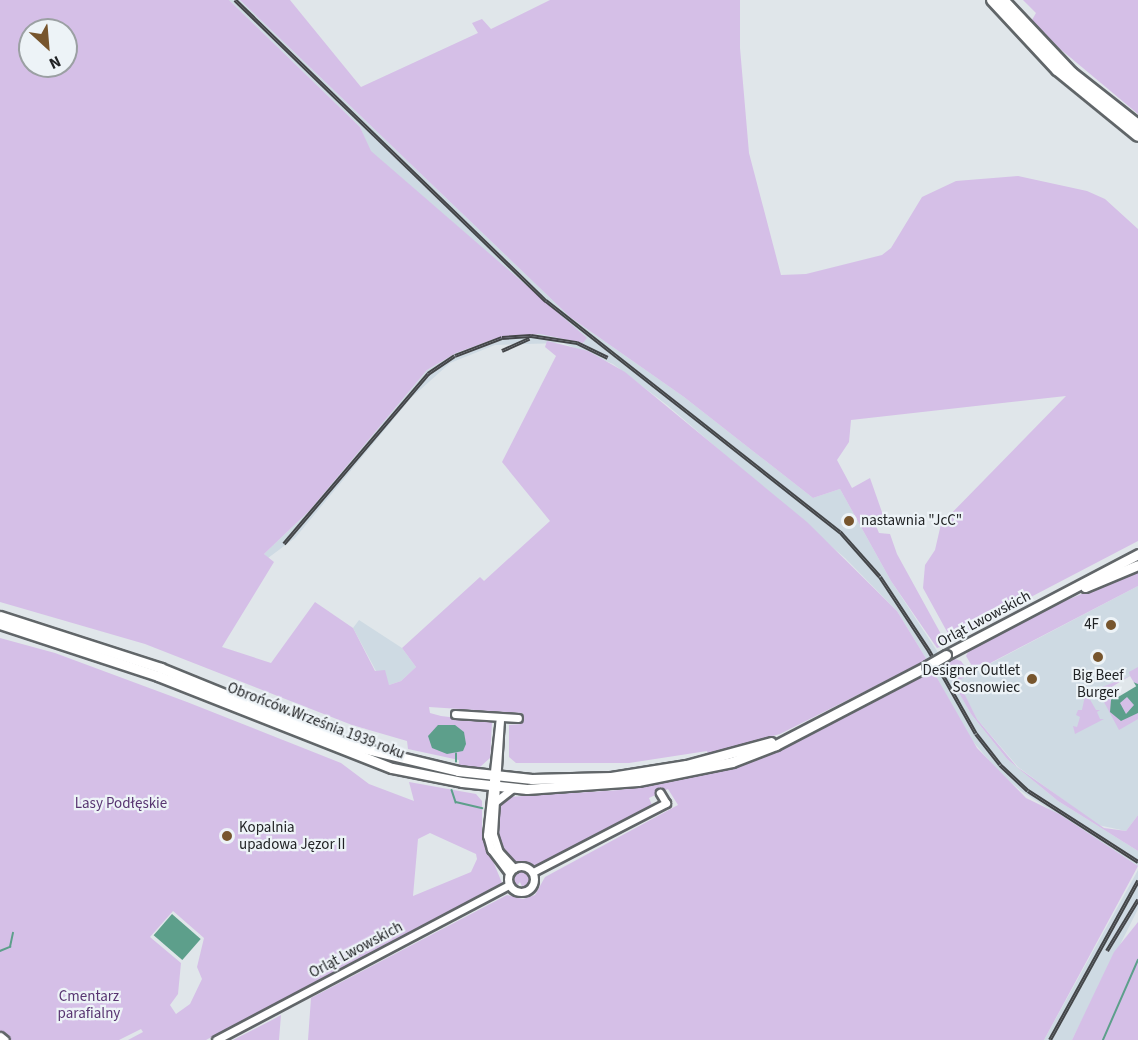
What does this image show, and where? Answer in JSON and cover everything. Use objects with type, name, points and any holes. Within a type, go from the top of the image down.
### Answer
[{"type":"highway","points":[[992,0],[1062,75],[1138,136]]},
{"type":"highway","points":[[1003,0],[1072,73],[1138,125]]},
{"type":"main road","name":"Orląt Lwowskich","points":[[799,733],[1138,554]]},
{"type":"main road","name":"Orląt Lwowskich","points":[[1055,598],[1138,565]]},
{"type":"main road","name":"Obrońców Września 1939 roku","points":[[0,616],[161,668],[359,747],[476,779]]},
{"type":"main road","name":"Obrońców Września 1939 roku","points":[[0,624],[158,676],[384,765],[476,779],[512,783],[593,778],[659,770],[799,733]]},
{"type":"street","points":[[455,714],[518,718]]},
{"type":"street","points":[[500,717],[492,801],[494,840],[512,870],[509,885],[517,892],[528,891],[534,883],[533,872]]},
{"type":"street","points":[[492,801],[476,779],[496,761]]},
{"type":"street","points":[[492,801],[512,783],[496,761]]},
{"type":"street","points":[[533,872],[666,803],[660,793]]},
{"type":"street","points":[[512,870],[522,866],[533,872]]},
{"type":"street","name":"Orląt Lwowskich","points":[[216,1040],[509,885]]},
{"type":"street","points":[[0,1036],[5,1040]]},
{"type":"shaded area","points":[[229,0],[240,0],[570,317],[684,397],[813,498],[840,489],[891,581],[939,654],[927,660],[897,611],[845,558],[667,405],[613,364],[563,343],[495,345],[450,363],[411,398],[295,538],[268,558],[264,554],[309,511],[427,370],[456,353],[494,339],[540,334],[583,343],[586,338],[370,151],[360,127]]},
{"type":"shaded area","points":[[1138,586],[1138,815],[1126,831],[1098,825],[1018,767],[977,719],[957,681]]},
{"type":"shaded area","points":[[359,620],[402,648],[416,667],[401,681],[389,685],[376,671],[353,628]]},
{"type":"shaded area","points":[[943,663],[971,714],[1007,759],[1058,801],[1138,851],[1138,866],[1021,791],[998,771],[970,738],[932,669]]},
{"type":"shaded area","points":[[1133,682],[1138,684],[1138,713],[1121,721],[1110,712],[1112,688]],"holes":[[[1127,697],[1134,705],[1126,714],[1120,703]]]},
{"type":"shaded area","points":[[438,725],[455,725],[464,732],[466,744],[463,751],[447,754],[432,748],[428,736]]},
{"type":"shaded area","points":[[1138,870],[1138,909],[1072,1040],[1044,1040]]},
{"type":"shaded area","points":[[172,914],[201,939],[182,960],[154,935]]},
{"type":"green space","points":[[0,0],[229,0],[360,127],[371,151],[587,338],[583,343],[540,334],[494,339],[456,353],[427,370],[309,511],[264,554],[274,562],[222,647],[271,663],[315,602],[353,628],[375,671],[385,670],[389,685],[401,681],[416,667],[402,648],[480,577],[484,581],[550,521],[502,462],[556,356],[545,347],[547,341],[588,351],[625,372],[807,522],[897,611],[927,660],[780,734],[708,754],[707,751],[629,763],[516,763],[509,757],[509,725],[521,724],[523,713],[429,707],[430,713],[441,716],[492,722],[490,758],[480,767],[469,767],[459,765],[459,760],[408,749],[407,741],[352,725],[145,644],[0,602]]},
{"type":"green space","points":[[240,0],[290,0],[361,87],[478,33],[472,23],[482,19],[491,29],[550,0],[740,0],[740,48],[749,153],[781,275],[806,274],[882,255],[891,248],[922,197],[956,181],[1018,176],[1087,191],[1105,199],[1138,229],[1138,541],[1002,612],[990,623],[951,639],[923,588],[925,565],[935,550],[941,524],[1066,396],[851,420],[849,442],[837,460],[852,488],[870,478],[883,515],[873,519],[879,533],[890,534],[897,554],[947,645],[937,648],[891,581],[840,489],[813,498],[684,397],[570,317]]},
{"type":"green space","points":[[1023,0],[1138,0],[1138,114],[1059,48],[1032,20],[1036,13]]},
{"type":"green space","points":[[1138,571],[1138,586],[975,671],[966,656],[970,648],[1045,609]]},
{"type":"green space","name":"Lasy Podłęskie","points":[[0,638],[55,653],[187,702],[341,763],[369,784],[414,801],[409,782],[476,794],[482,801],[482,834],[502,883],[206,1040],[128,1040],[143,1032],[141,1029],[119,1040],[9,1040],[0,1033]],"holes":[[[430,833],[476,854],[477,859],[471,872],[413,896],[418,839]],[[173,911],[204,938],[197,967],[202,979],[190,1004],[176,1014],[170,1005],[178,994],[181,963],[150,937]]]},
{"type":"green space","points":[[952,658],[961,661],[970,674],[958,681],[977,719],[1017,767],[1104,828],[1126,831],[1138,815],[1138,851],[1058,801],[1007,759],[971,714],[946,670],[943,663]]},
{"type":"green space","points":[[1138,667],[1138,719],[1119,730],[1097,689],[1130,676],[1129,672]]},
{"type":"green space","points":[[932,669],[977,748],[1026,798],[1059,814],[1138,866],[1044,1040],[308,1040],[311,998],[507,895],[523,899],[535,895],[545,877],[678,805],[668,789],[649,798],[652,805],[533,867],[511,861],[499,847],[500,807],[506,797],[620,790],[732,768],[781,750]]},
{"type":"green space","points":[[1086,691],[1091,693],[1088,696],[1096,710],[1100,710],[1097,712],[1100,719],[1104,719],[1075,734],[1073,726],[1077,727],[1080,717],[1076,715],[1078,710],[1082,710]]},
{"type":"green space","points":[[517,870],[523,870],[530,876],[527,888],[523,889],[520,882],[515,888],[512,884],[511,878]]},
{"type":"green space","points":[[1138,922],[1138,1040],[1072,1040],[1114,952]]},
{"type":"green space","points":[[281,1015],[279,1040],[233,1040],[272,1020]]},
{"type":"pier","points":[[1130,676],[1136,686],[1117,698],[1111,687]]},
{"type":"waterway","points":[[456,754],[456,762]]},
{"type":"waterway","points":[[452,790],[456,802],[482,808]]},
{"type":"waterway","points":[[0,951],[10,947],[13,933]]},
{"type":"waterway","points":[[1103,1040],[1138,960]]},
{"type":"railway","points":[[235,0],[546,301],[840,532],[880,577],[929,651],[976,734],[1000,765],[1028,791],[1138,862]]},
{"type":"railway","points":[[284,544],[428,374],[455,356],[502,338],[531,336],[577,343],[608,358]]},
{"type":"railway","points":[[502,351],[529,339]]},
{"type":"railway","points":[[1050,1040],[1138,881]]},
{"type":"railway","points":[[1107,951],[1138,900]]},
{"type":"place","name":"nastawnia \"JcC\"","points":[[849,521]]},
{"type":"place","name":"4F","points":[[1111,625]]},
{"type":"place","name":"Big Beef Burger","points":[[1098,657]]},
{"type":"place","name":"Designer Outlet Sosnowiec","points":[[1032,679]]},
{"type":"place","name":"Kopalnia upadowa Jęzor II","points":[[227,836]]},
{"type":"park label","name":"Cmentarz parafialny","points":[[89,1004]]}]
